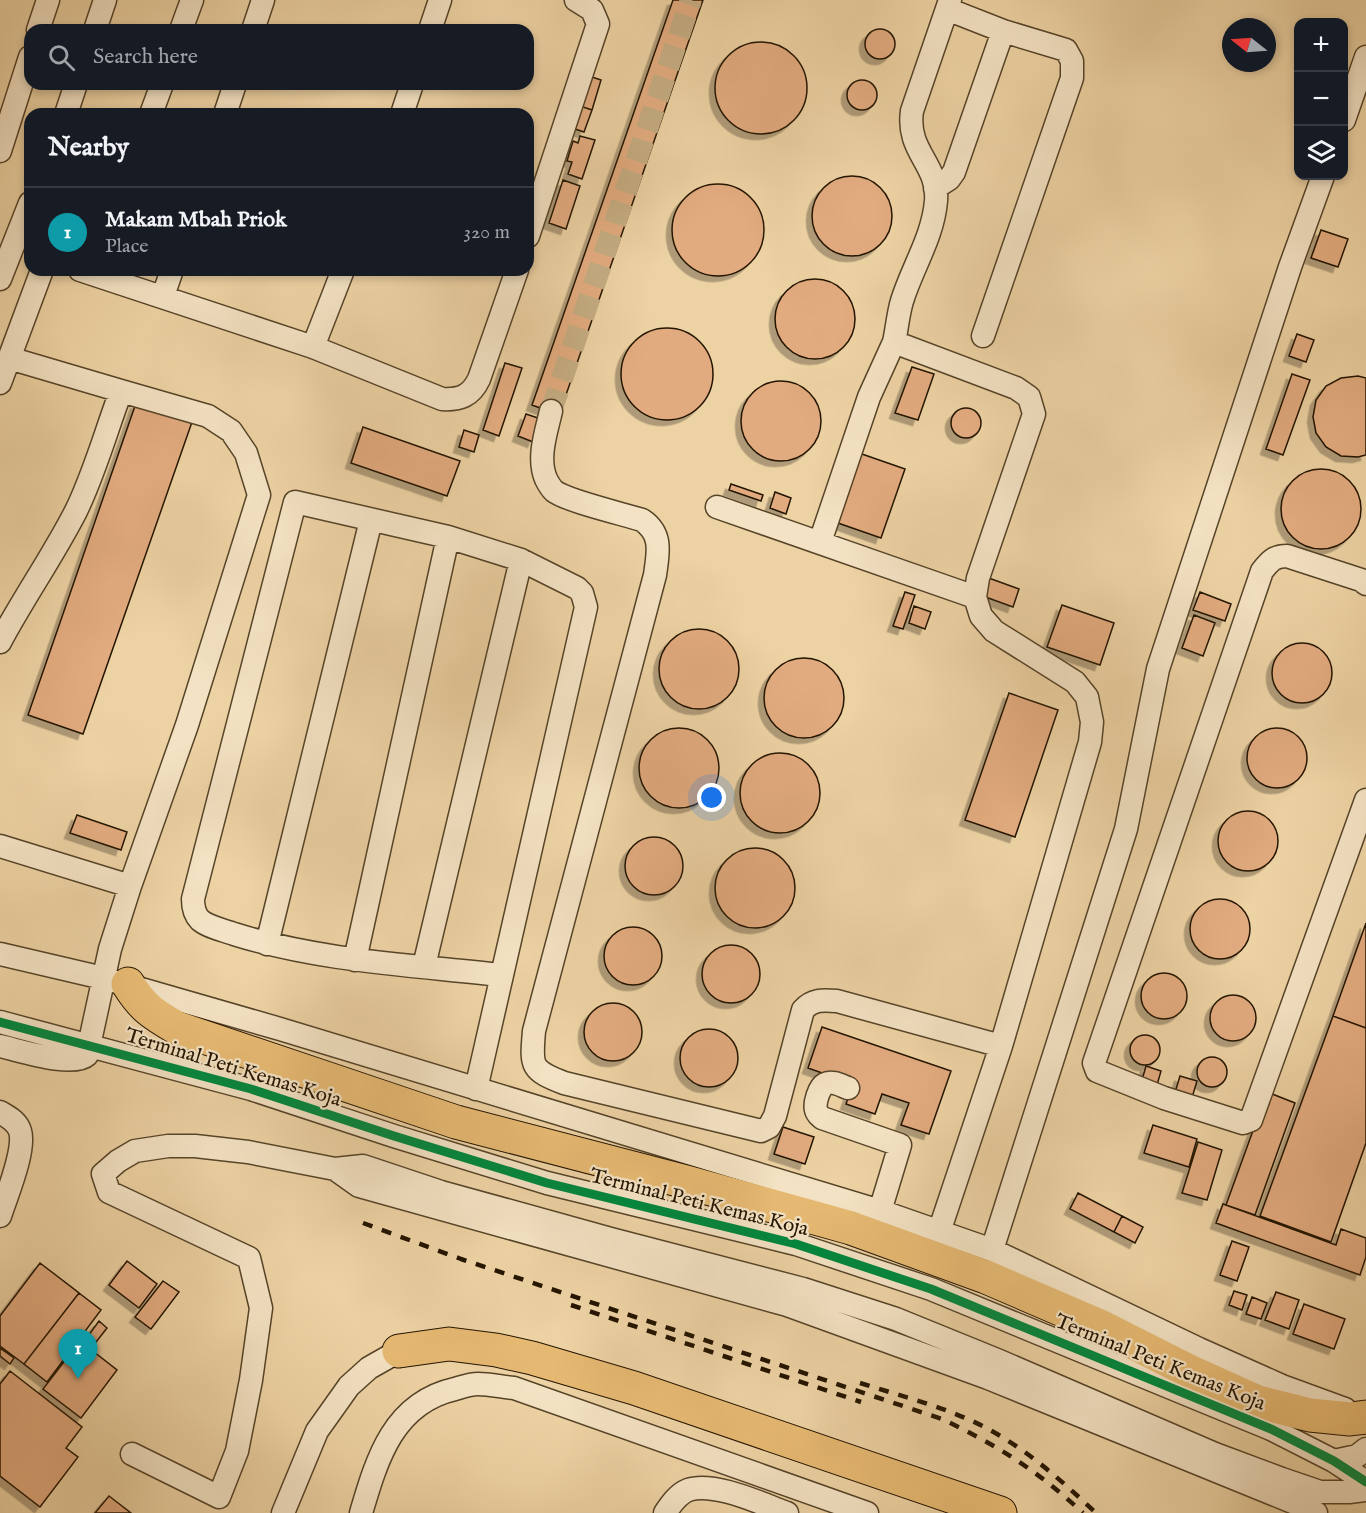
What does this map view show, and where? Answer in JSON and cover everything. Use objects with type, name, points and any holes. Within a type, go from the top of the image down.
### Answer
[{"type":"highway","points":[[115,981],[155,1016],[177,1028],[456,1122],[686,1182],[850,1228],[986,1277],[1102,1327],[1189,1371],[1258,1402],[1310,1416],[1350,1419],[1366,1417]]},
{"type":"highway","points":[[399,1351],[449,1344],[496,1350],[532,1358],[634,1388],[1000,1513]]},
{"type":"street","points":[[40,24],[48,0]]},
{"type":"street","points":[[96,24],[105,0]]},
{"type":"street","points":[[183,24],[192,0]]},
{"type":"street","points":[[255,24],[263,0]]},
{"type":"street","points":[[432,24],[440,0]]},
{"type":"street","points":[[534,218],[598,24],[592,10],[576,0]]},
{"type":"street","points":[[820,542],[869,397],[894,342],[901,302],[924,247],[933,214],[935,189],[927,165],[916,148],[910,124],[919,87],[949,4],[1003,31],[1066,50],[1072,61],[1072,78],[983,336]]},
{"type":"street","points":[[935,189],[949,179],[954,172],[1003,31]]},
{"type":"street","points":[[1348,109],[1366,57]]},
{"type":"street","points":[[0,151],[24,76]]},
{"type":"street","points":[[68,108],[74,90]]},
{"type":"street","points":[[153,108],[160,90]]},
{"type":"street","points":[[227,108],[233,90]]},
{"type":"street","points":[[404,108],[410,90]]},
{"type":"street","points":[[992,1250],[1126,829],[1158,669],[1290,267],[1322,180]]},
{"type":"street","points":[[0,279],[24,220]]},
{"type":"street","points":[[0,383],[40,276]]},
{"type":"street","points":[[102,276],[313,347],[442,399],[455,400],[474,390],[514,276]]},
{"type":"street","points":[[163,296],[170,276]]},
{"type":"street","points":[[313,347],[341,276]]},
{"type":"street","points":[[894,342],[1025,392],[1033,406],[1034,414],[978,578],[975,597],[981,616],[994,631],[1074,682],[1087,697],[1092,722],[1090,742],[1001,1046],[939,1232]]},
{"type":"street","points":[[0,1046],[69,1061],[82,1060],[87,1055],[88,1045],[115,981],[130,886],[187,725],[259,495],[246,453],[231,431],[208,416],[9,358]]},
{"type":"street","points":[[0,642],[26,596],[50,561],[77,507],[96,462],[121,391]]},
{"type":"street","points":[[551,411],[543,446],[543,468],[547,481],[555,491],[642,520],[651,526],[656,537],[658,551],[655,575],[534,1031],[531,1057],[536,1068],[546,1076],[564,1083],[761,1131],[769,1127],[775,1116],[803,1010],[809,1004],[822,1000],[837,1001],[1001,1046]]},
{"type":"street","points":[[259,495],[448,537],[521,560],[577,588],[582,593],[586,607],[476,1089]]},
{"type":"street","points":[[295,502],[193,898],[193,908],[201,921],[267,944],[355,960],[501,975]]},
{"type":"street","points":[[717,507],[975,597]]},
{"type":"street","points":[[267,944],[371,520]]},
{"type":"street","points":[[355,960],[448,537]]},
{"type":"street","points":[[1364,577],[1287,556],[1276,556],[1262,571],[1094,1063],[1097,1071],[1164,1098],[1243,1123],[1251,1120],[1366,800]]},
{"type":"street","points":[[424,966],[521,560]]},
{"type":"street","points":[[0,846],[130,886]]},
{"type":"street","name":"Terminal Peti Kemas Koja","points":[[0,954],[115,981],[879,1211],[992,1250],[1272,1382],[1366,1417]]},
{"type":"street","name":"Terminal Peti Kemas Koja","points":[[0,1022],[251,1089],[547,1183],[796,1244],[920,1286],[1221,1407],[1334,1461],[1366,1482]]},
{"type":"street","points":[[848,1088],[832,1083],[821,1086],[816,1112],[822,1118],[903,1137],[879,1211]]},
{"type":"street","points":[[0,1216],[15,1171],[22,1138],[18,1125],[2,1113]]},
{"type":"street","points":[[132,1454],[217,1505],[237,1451],[251,1380],[261,1308],[249,1258],[109,1192],[103,1174],[118,1161],[135,1151],[168,1146],[195,1146],[248,1152],[335,1169],[359,1186],[629,1252],[787,1305],[992,1369],[1320,1492],[1366,1490]]},
{"type":"street","points":[[284,1513],[317,1431],[349,1386],[369,1368],[399,1351]]},
{"type":"street","points":[[992,1369],[1316,1513]]},
{"type":"street","points":[[361,1513],[376,1462],[397,1425],[419,1404],[443,1392],[476,1384],[514,1388],[867,1513]]},
{"type":"street","points":[[1334,1461],[1357,1456],[1366,1449]]},
{"type":"street","points":[[665,1513],[677,1497],[688,1490],[704,1488],[720,1490],[787,1513]]},
{"type":"building","points":[[673,0],[703,0],[559,415],[532,405]]},
{"type":"building","points":[[880,29],[891,33],[895,44],[891,55],[880,59],[869,55],[865,44],[869,33]]},
{"type":"building","points":[[761,42],[779,45],[794,55],[804,70],[807,88],[804,106],[794,121],[779,131],[761,134],[743,131],[728,121],[718,106],[715,88],[718,70],[728,55],[743,45]]},
{"type":"building","points":[[586,75],[601,80],[592,110],[577,105]]},
{"type":"building","points":[[862,80],[873,84],[877,95],[873,106],[862,110],[851,106],[847,95],[851,84]]},
{"type":"building","points":[[577,105],[592,110],[584,132],[569,127]]},
{"type":"building","points":[[580,136],[595,140],[582,179],[568,174],[572,162],[567,161],[573,141],[578,143]]},
{"type":"building","points":[[852,176],[867,179],[880,188],[889,201],[892,216],[889,231],[880,244],[867,253],[852,256],[837,253],[824,244],[815,231],[812,216],[815,201],[824,188],[837,179]]},
{"type":"building","points":[[563,180],[580,186],[566,229],[549,223]]},
{"type":"building","points":[[718,184],[736,187],[751,197],[761,212],[764,230],[761,248],[751,263],[736,273],[718,276],[700,273],[685,263],[675,248],[672,230],[675,212],[685,197],[700,187]]},
{"type":"building","points":[[1321,230],[1348,239],[1338,267],[1311,258]]},
{"type":"building","points":[[807,279],[823,279],[837,285],[849,297],[855,311],[855,327],[849,341],[837,353],[823,359],[807,359],[793,353],[781,341],[775,327],[775,311],[781,297],[793,285]]},
{"type":"building","points":[[667,328],[685,331],[700,341],[710,356],[713,374],[710,392],[700,407],[685,417],[667,420],[649,417],[634,407],[624,392],[621,374],[624,356],[634,341],[649,331]]},
{"type":"building","points":[[1297,334],[1314,340],[1306,362],[1289,356]]},
{"type":"building","points":[[505,363],[522,368],[499,436],[483,430]]},
{"type":"building","points":[[912,367],[934,374],[918,420],[895,413]]},
{"type":"building","points":[[1292,374],[1310,380],[1283,455],[1266,449]]},
{"type":"building","points":[[1358,376],[1366,378],[1366,455],[1341,456],[1326,447],[1316,433],[1313,417],[1316,400],[1326,386],[1341,378]]},
{"type":"building","points":[[773,381],[789,381],[803,387],[815,399],[821,413],[821,429],[815,443],[803,455],[789,461],[773,461],[759,455],[747,443],[741,429],[741,413],[747,399],[759,387]]},
{"type":"building","points":[[136,403],[192,422],[83,734],[28,715]]},
{"type":"building","points":[[966,408],[977,412],[981,423],[977,434],[966,438],[955,434],[951,423],[955,412]]},
{"type":"building","points":[[526,414],[541,419],[533,442],[518,436]]},
{"type":"building","points":[[363,427],[460,461],[447,496],[351,463]]},
{"type":"building","points":[[464,430],[479,435],[474,452],[459,447]]},
{"type":"building","points":[[859,453],[905,469],[881,538],[835,522]]},
{"type":"building","points":[[1313,469],[1329,469],[1343,476],[1354,487],[1361,501],[1358,524],[1343,542],[1329,549],[1313,549],[1299,542],[1288,531],[1281,517],[1281,501],[1288,487],[1299,476]]},
{"type":"building","points":[[731,484],[763,495],[761,501],[729,490]]},
{"type":"building","points":[[775,492],[791,498],[786,514],[770,508]]},
{"type":"building","points":[[986,577],[1019,589],[1013,607],[980,595]]},
{"type":"building","points":[[905,592],[915,595],[903,629],[893,626]]},
{"type":"building","points":[[1200,592],[1231,604],[1225,621],[1193,610]]},
{"type":"building","points":[[1062,605],[1114,623],[1100,665],[1047,647]]},
{"type":"building","points":[[914,606],[931,612],[925,629],[909,623]]},
{"type":"building","points":[[1194,615],[1215,623],[1203,656],[1182,648]]},
{"type":"building","points":[[691,629],[707,629],[728,640],[739,661],[739,677],[728,698],[707,709],[691,709],[677,703],[665,691],[659,677],[659,661],[665,647],[677,635]]},
{"type":"building","points":[[1296,643],[1308,643],[1319,648],[1327,656],[1332,673],[1330,685],[1319,698],[1308,703],[1296,703],[1285,698],[1277,690],[1272,679],[1272,667],[1277,656],[1285,648]]},
{"type":"building","points":[[796,658],[812,658],[826,664],[838,676],[844,690],[844,706],[838,720],[826,732],[812,738],[796,738],[782,732],[770,720],[764,706],[764,690],[770,676],[782,664]]},
{"type":"building","points":[[1009,693],[1058,710],[1015,837],[965,820]]},
{"type":"building","points":[[671,728],[687,728],[701,734],[713,746],[719,760],[719,776],[713,790],[701,802],[687,808],[671,808],[657,802],[645,790],[639,776],[639,760],[645,746],[657,734]]},
{"type":"building","points":[[1271,728],[1283,728],[1294,733],[1302,741],[1307,758],[1305,770],[1294,783],[1283,788],[1271,788],[1260,783],[1252,775],[1247,764],[1247,752],[1252,741],[1260,733]]},
{"type":"building","points":[[772,753],[788,753],[809,764],[820,785],[820,801],[809,822],[788,833],[772,833],[758,827],[746,815],[740,801],[740,785],[746,771],[758,759]]},
{"type":"building","points":[[1242,811],[1254,811],[1265,816],[1273,824],[1278,841],[1276,853],[1265,866],[1254,871],[1242,871],[1231,866],[1223,858],[1218,847],[1218,835],[1223,824],[1231,816]]},
{"type":"building","points":[[77,815],[127,832],[121,850],[70,833]]},
{"type":"building","points":[[654,837],[665,839],[678,850],[683,866],[681,877],[670,890],[654,895],[643,893],[630,882],[625,866],[627,855],[638,842]]},
{"type":"building","points":[[747,848],[763,848],[784,859],[795,880],[795,896],[784,917],[763,928],[747,928],[733,922],[721,910],[715,896],[715,880],[721,866],[733,854]]},
{"type":"building","points":[[1214,899],[1226,899],[1237,904],[1245,912],[1250,929],[1248,941],[1237,954],[1226,959],[1214,959],[1203,954],[1195,946],[1190,935],[1190,923],[1195,912],[1203,904]]},
{"type":"building","points":[[1366,923],[1366,1028],[1333,1016]]},
{"type":"building","points":[[633,927],[644,929],[657,940],[662,956],[660,967],[649,980],[633,985],[622,983],[609,972],[604,956],[606,945],[617,932]]},
{"type":"building","points":[[731,945],[742,947],[752,953],[758,963],[760,974],[758,985],[752,995],[742,1001],[731,1003],[720,1001],[710,995],[704,985],[702,974],[704,963],[710,953],[720,947]]},
{"type":"building","points":[[1164,973],[1180,980],[1187,996],[1180,1012],[1164,1019],[1148,1012],[1141,996],[1148,980]]},
{"type":"building","points":[[1233,995],[1249,1002],[1256,1018],[1249,1034],[1233,1041],[1217,1034],[1210,1018],[1217,1002]]},
{"type":"building","points":[[613,1003],[624,1005],[637,1016],[642,1032],[640,1043],[629,1056],[613,1061],[602,1059],[589,1048],[584,1032],[586,1021],[597,1008]]},
{"type":"building","points":[[1333,1016],[1366,1028],[1366,1143],[1331,1242],[1260,1216]]},
{"type":"building","points":[[822,1027],[951,1071],[929,1134],[901,1125],[909,1103],[882,1094],[875,1114],[846,1104],[853,1084],[808,1068]]},
{"type":"building","points":[[709,1029],[720,1031],[733,1042],[738,1058],[736,1069],[725,1082],[709,1087],[698,1085],[685,1074],[680,1058],[682,1047],[693,1034]]},
{"type":"building","points":[[1145,1035],[1156,1039],[1160,1050],[1156,1061],[1145,1065],[1134,1061],[1130,1050],[1134,1039]]},
{"type":"building","points":[[1212,1057],[1223,1061],[1227,1072],[1223,1083],[1212,1087],[1201,1083],[1197,1072],[1201,1061]]},
{"type":"building","points":[[1146,1066],[1161,1071],[1155,1092],[1140,1087]]},
{"type":"building","points":[[1180,1076],[1197,1081],[1191,1101],[1174,1096]]},
{"type":"building","points":[[1267,1092],[1295,1103],[1255,1215],[1226,1205]]},
{"type":"building","points":[[1153,1125],[1197,1139],[1189,1167],[1144,1153]]},
{"type":"building","points":[[783,1127],[814,1137],[805,1164],[774,1154]]},
{"type":"building","points":[[1198,1142],[1222,1150],[1207,1200],[1182,1193]]},
{"type":"building","points":[[1078,1193],[1122,1216],[1114,1232],[1070,1209]]},
{"type":"building","points":[[1223,1204],[1336,1245],[1341,1229],[1366,1238],[1366,1257],[1360,1275],[1216,1223]]},
{"type":"building","points":[[1122,1216],[1143,1227],[1135,1243],[1114,1232]]},
{"type":"building","points":[[1232,1241],[1249,1247],[1237,1281],[1220,1275]]},
{"type":"building","points":[[127,1261],[157,1284],[139,1308],[109,1285]]},
{"type":"building","points":[[40,1263],[79,1293],[24,1364],[0,1346],[0,1316]]},
{"type":"building","points":[[163,1281],[179,1292],[151,1329],[135,1317]]},
{"type":"building","points":[[1234,1291],[1247,1295],[1242,1310],[1229,1305]]},
{"type":"building","points":[[1276,1292],[1299,1300],[1289,1329],[1265,1320]]},
{"type":"building","points":[[79,1293],[101,1310],[47,1382],[24,1364]]},
{"type":"building","points":[[1252,1297],[1267,1303],[1261,1319],[1246,1314]]},
{"type":"building","points":[[1304,1304],[1345,1319],[1334,1349],[1293,1334]]},
{"type":"building","points":[[99,1321],[107,1328],[93,1346],[85,1340]]},
{"type":"building","points":[[80,1341],[117,1370],[81,1418],[43,1389]]},
{"type":"building","points":[[0,1348],[14,1358],[10,1364],[0,1356]]},
{"type":"building","points":[[10,1371],[82,1427],[66,1448],[78,1457],[40,1507],[0,1476],[0,1384]]},
{"type":"building","points":[[109,1496],[131,1513],[95,1513]]},
{"type":"tunnel","points":[[551,411],[691,0]]},
{"type":"railway","points":[[363,1223],[461,1259],[942,1419],[1016,1460],[1050,1484],[1083,1513]]},
{"type":"railway","points":[[571,1305],[861,1402]]},
{"type":"railway","points":[[860,1383],[943,1409],[990,1430],[1059,1479],[1096,1513]]},
{"type":"cycle path","points":[[0,1022],[251,1089],[547,1183],[796,1244],[931,1289],[1271,1429],[1334,1461],[1366,1482]]},
{"type":"place","name":"Makam Mbah Priok","points":[[78,1379]]}]
